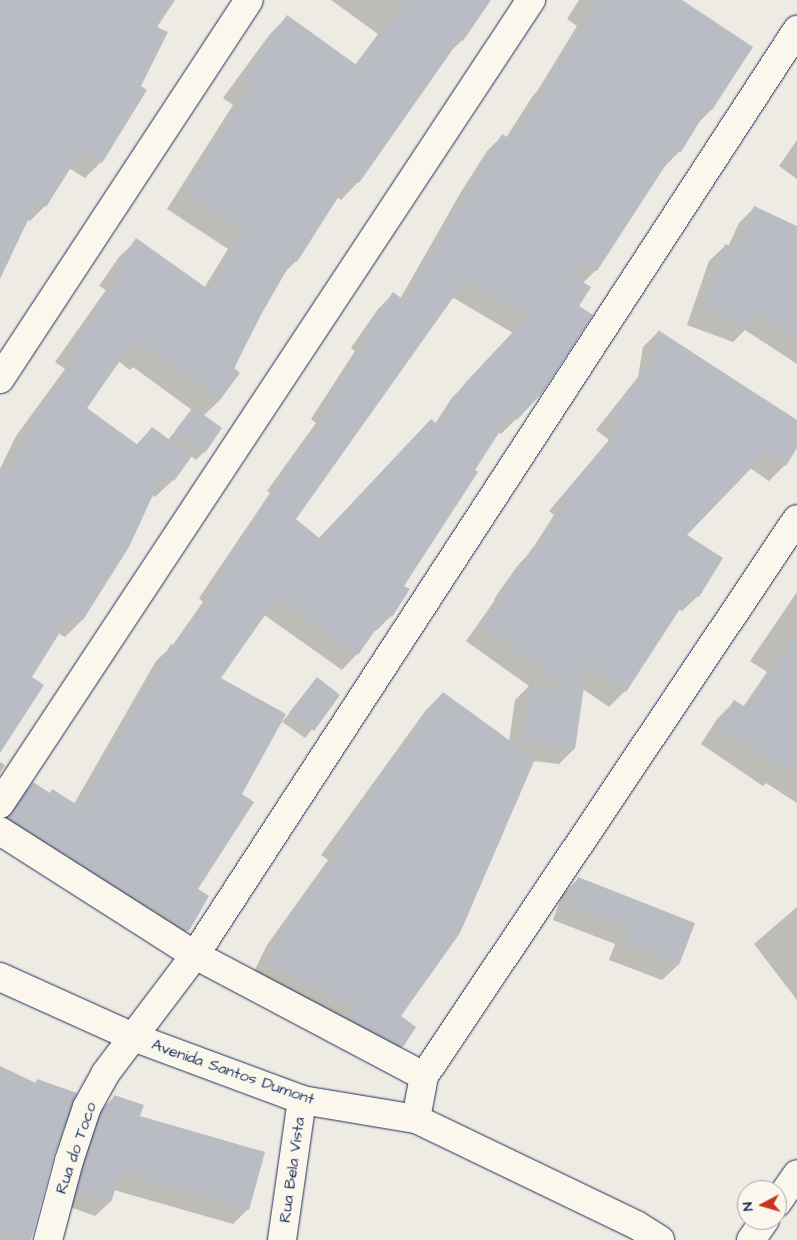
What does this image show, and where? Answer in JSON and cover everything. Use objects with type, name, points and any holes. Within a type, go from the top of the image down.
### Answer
[{"type":"street","points":[[0,379],[249,0]]},
{"type":"street","points":[[0,804],[531,0]]},
{"type":"street","name":"Rua do Toco","points":[[48,1240],[69,1161],[88,1108],[105,1074],[195,955],[797,30]]},
{"type":"street","points":[[416,1119],[424,1076],[797,519]]},
{"type":"street","points":[[0,831],[195,955],[424,1076]]},
{"type":"street","name":"Avenida Santos Dumont","points":[[0,977],[133,1037],[302,1100],[416,1119],[644,1235]]},
{"type":"street","name":"Rua Bela Vista","points":[[282,1240],[302,1100]]},
{"type":"street","points":[[787,1188],[797,1174]]},
{"type":"building","points":[[0,0],[175,0],[157,27],[168,32],[141,86],[147,90],[102,163],[82,150],[46,207],[37,201],[0,279]]},
{"type":"building","points":[[406,0],[491,0],[463,41],[460,39],[359,183],[351,177],[297,262],[293,259],[262,313],[234,368],[240,373],[220,400],[150,350],[148,353],[133,342],[87,408],[138,445],[152,427],[192,456],[174,481],[163,473],[129,547],[83,620],[72,613],[32,677],[44,685],[0,753],[0,468],[8,471],[34,417],[81,351],[72,344],[122,272],[116,268],[136,238],[208,289],[245,231],[183,192],[250,87],[240,80],[287,15],[358,66]]},
{"type":"building","points":[[597,0],[682,0],[753,47],[712,110],[708,108],[681,152],[676,149],[597,271],[579,264],[573,276],[591,287],[579,306],[593,315],[542,393],[517,420],[511,414],[475,470],[478,472],[404,586],[410,589],[392,617],[387,613],[358,655],[277,598],[221,678],[286,714],[242,794],[254,802],[198,889],[209,896],[189,931],[8,818],[33,782],[50,793],[52,789],[79,806],[171,644],[175,647],[218,586],[213,582],[284,477],[282,475],[331,407],[326,403],[369,335],[365,333],[393,292],[405,301],[476,175],[502,134],[511,140]],"holes":[[[465,281],[527,317],[466,382],[438,425],[431,419],[319,538],[296,519]]]},
{"type":"building","points":[[754,206],[797,226],[797,338],[756,312],[750,327],[702,309],[725,244],[735,248]]},
{"type":"building","points":[[658,330],[797,420],[797,448],[786,466],[766,453],[687,535],[723,558],[699,597],[691,592],[626,692],[587,666],[575,749],[522,742],[530,684],[574,692],[480,625],[510,584],[508,583],[533,547],[536,549],[569,499],[564,495],[623,424],[611,414],[653,360]]},
{"type":"building","points":[[193,407],[222,428],[205,453],[175,431]]},
{"type":"building","points":[[797,633],[797,775],[784,766],[782,769],[717,727],[734,700],[747,708]]},
{"type":"building","points":[[317,677],[340,695],[314,731],[289,713]]},
{"type":"building","points":[[443,692],[535,759],[460,933],[401,1016],[416,1027],[403,1047],[348,1018],[355,1007],[266,964],[284,926],[344,842],[337,837]]},
{"type":"building","points":[[578,877],[695,923],[679,965],[624,944],[630,928],[568,905]]},
{"type":"building","points":[[0,1066],[36,1083],[37,1079],[77,1093],[54,1156],[31,1240],[17,1240],[0,1234]]},
{"type":"building","points":[[114,1095],[144,1105],[140,1116],[265,1152],[249,1210],[121,1173],[111,1202],[77,1190],[101,1113],[107,1103],[111,1104]]}]
